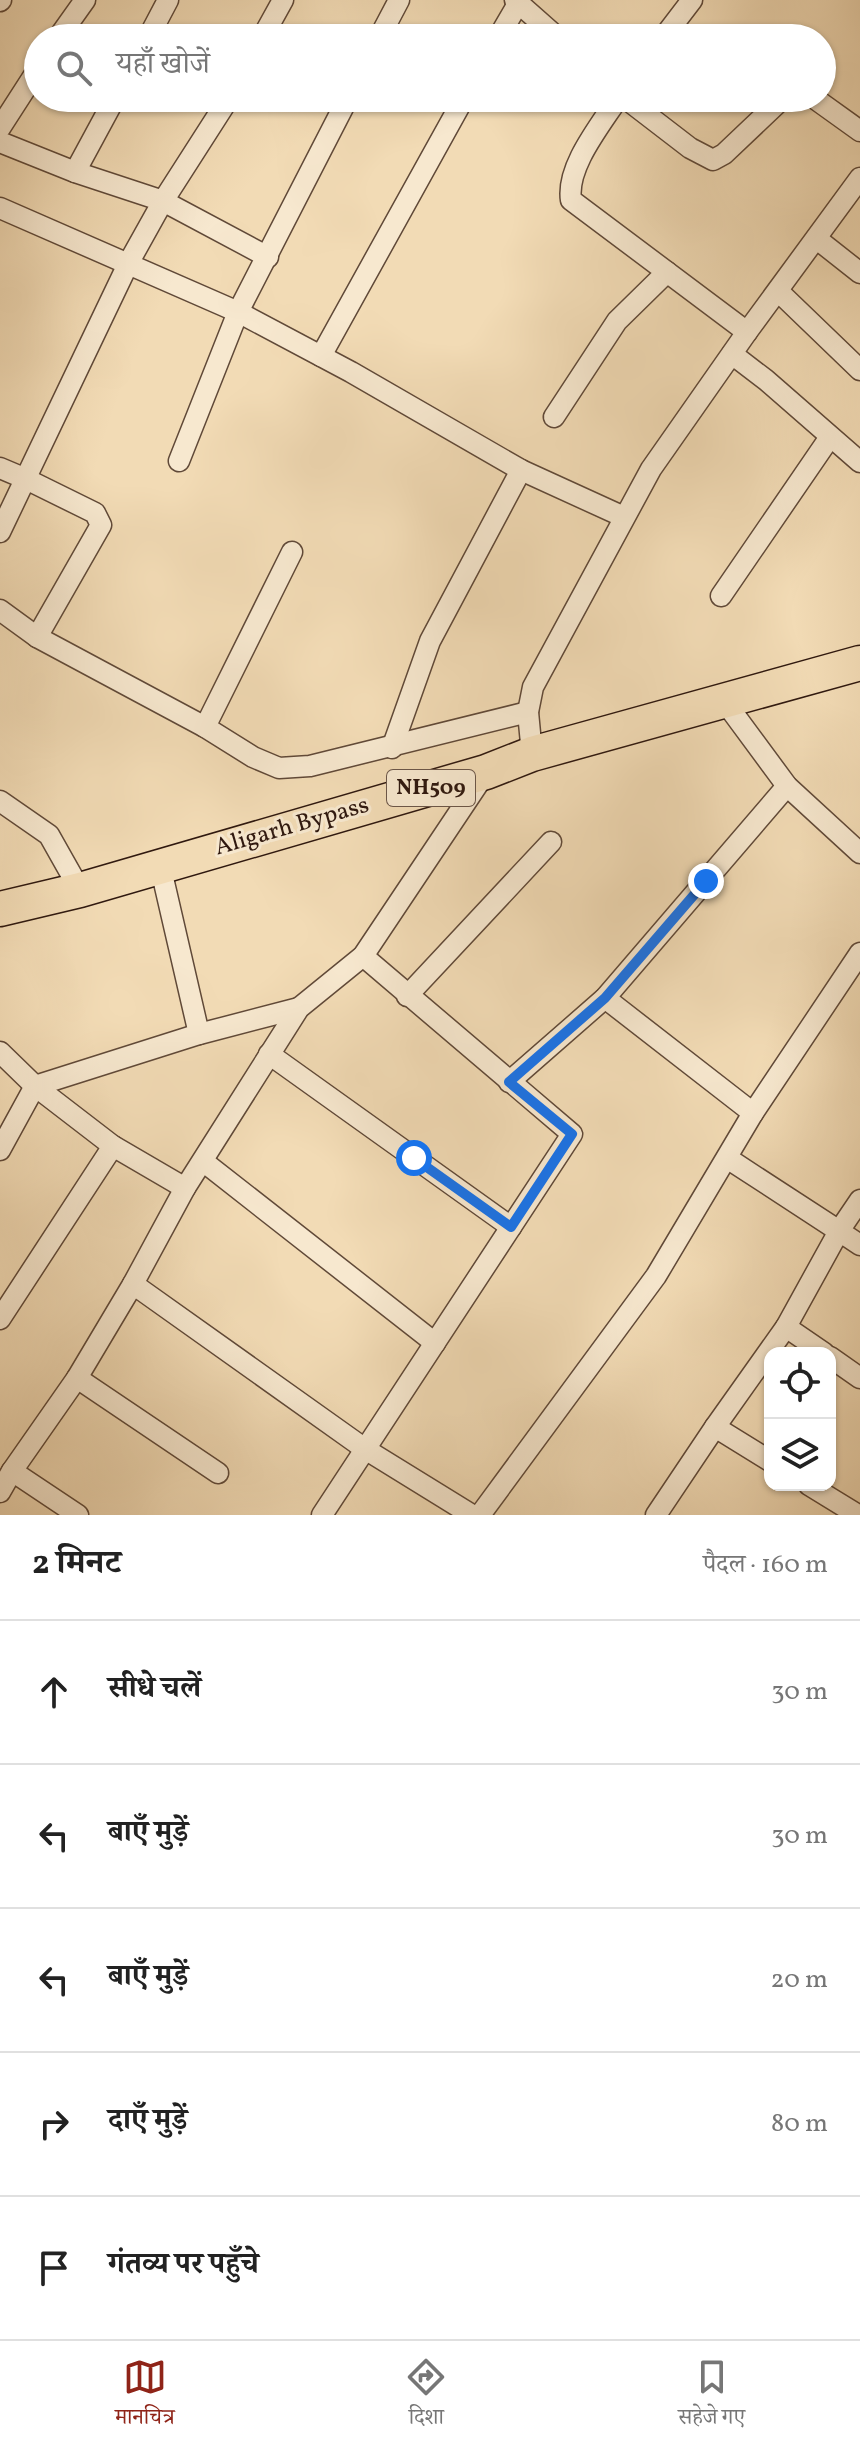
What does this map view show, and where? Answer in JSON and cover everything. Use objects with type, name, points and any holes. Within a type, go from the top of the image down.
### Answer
[{"type":"highway","name":"Aligarh Bypass","points":[[0,909],[80,890],[486,772],[530,732],[725,702],[860,663]]},
{"type":"street","points":[[68,24],[85,0]]},
{"type":"street","points":[[155,24],[168,0]]},
{"type":"street","points":[[270,24],[283,0]]},
{"type":"street","points":[[386,24],[399,0]]},
{"type":"street","points":[[674,24],[692,0]]},
{"type":"street","points":[[505,24],[517,1],[542,24]]},
{"type":"street","points":[[0,128],[24,91]]},
{"type":"street","points":[[75,172],[107,112]]},
{"type":"street","points":[[0,532],[129,262],[163,201],[220,112]]},
{"type":"street","points":[[179,461],[238,312],[341,112]]},
{"type":"street","points":[[321,356],[456,112]]},
{"type":"street","points":[[609,112],[574,169],[569,187],[571,200],[747,332]]},
{"type":"street","points":[[643,112],[690,148],[713,160],[724,154],[768,112]]},
{"type":"street","points":[[834,112],[860,131]]},
{"type":"street","points":[[0,142],[75,172],[163,201],[268,257]]},
{"type":"street","points":[[0,610],[37,637],[205,727],[253,757],[279,768],[310,766],[392,748],[530,732],[533,687],[651,469],[860,178]]},
{"type":"street","points":[[0,208],[238,312],[521,470],[624,517]]},
{"type":"street","points":[[817,239],[860,273]]},
{"type":"street","points":[[554,417],[617,321],[667,272]]},
{"type":"street","points":[[778,291],[860,370]]},
{"type":"street","points":[[732,354],[860,462]]},
{"type":"street","points":[[721,596],[830,437]]},
{"type":"street","points":[[0,468],[95,513],[101,525],[37,637]]},
{"type":"street","points":[[392,748],[430,641],[521,470]]},
{"type":"street","points":[[205,727],[292,552]]},
{"type":"street","points":[[725,702],[787,786],[860,853]]},
{"type":"street","points":[[0,1492],[77,1378],[185,1188],[299,1008],[363,956],[486,772]]},
{"type":"street","points":[[509,1082],[605,998],[787,786]]},
{"type":"street","points":[[0,801],[49,835],[80,890]]},
{"type":"street","points":[[407,996],[551,842]]},
{"type":"street","points":[[160,865],[199,1034]]},
{"type":"street","points":[[480,1515],[656,1276],[753,1113],[860,953]]},
{"type":"street","points":[[322,1515],[572,1134],[363,956]]},
{"type":"street","points":[[605,998],[753,1113]]},
{"type":"street","points":[[0,1150],[35,1086],[199,1034],[299,1008]]},
{"type":"street","points":[[0,1052],[35,1086],[113,1146],[185,1188]]},
{"type":"street","points":[[269,1054],[511,1227]]},
{"type":"street","points":[[0,1319],[113,1146]]},
{"type":"street","points":[[727,1158],[860,1245]]},
{"type":"street","points":[[204,1162],[435,1343]]},
{"type":"street","points":[[656,1515],[786,1327],[839,1231],[860,1200]]},
{"type":"street","points":[[133,1284],[365,1449],[472,1515]]},
{"type":"street","points":[[786,1327],[815,1347]]},
{"type":"street","points":[[836,1361],[860,1378]]},
{"type":"street","points":[[77,1378],[218,1473]]},
{"type":"street","points":[[715,1427],[764,1457]]},
{"type":"street","points":[[12,1471],[78,1515]]},
{"type":"street","points":[[819,1491],[858,1515]]},
{"type":"route","points":[[414,1158],[511,1227],[572,1134],[509,1082],[605,998],[706,881]]}]
